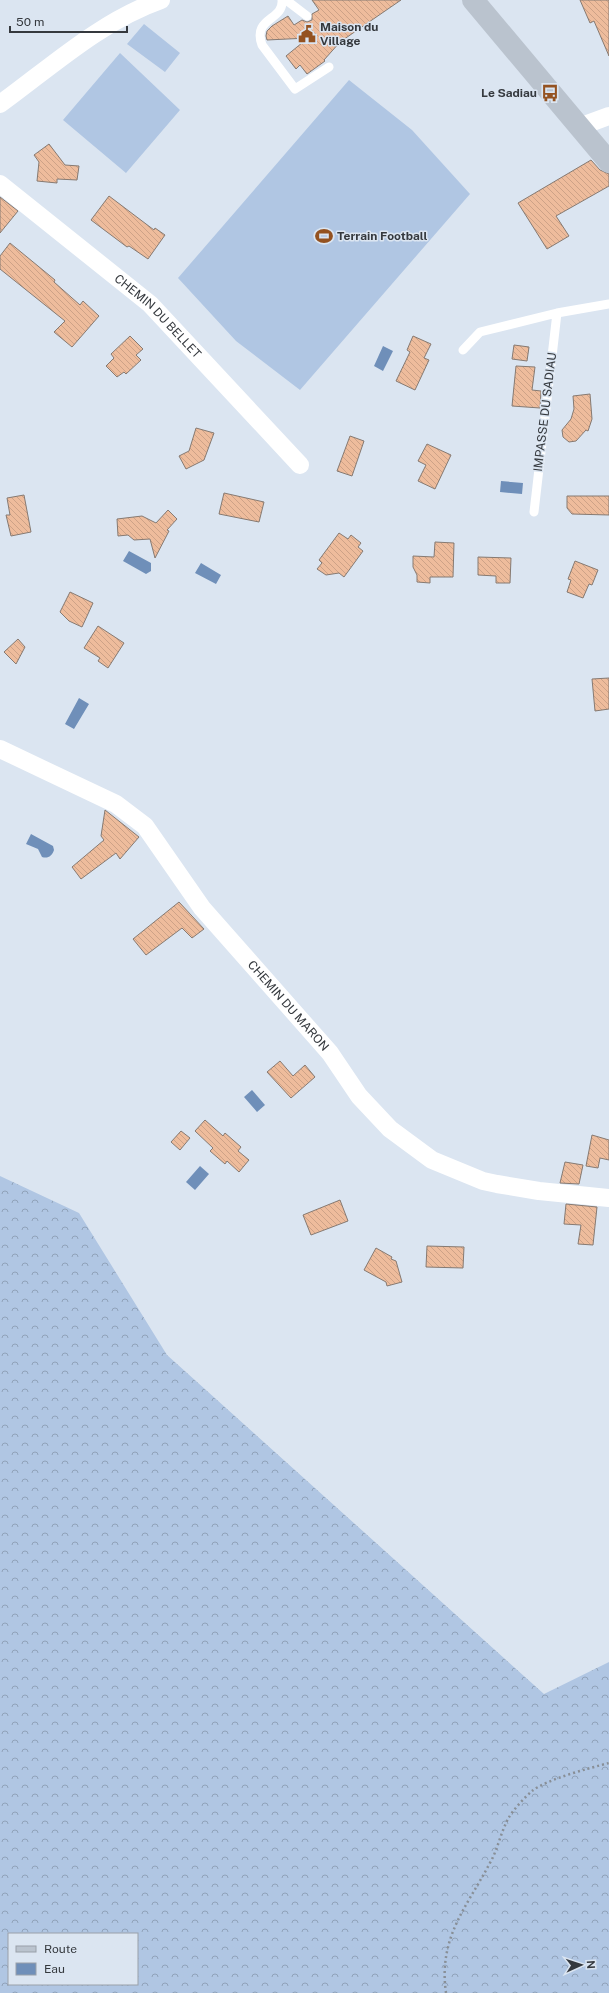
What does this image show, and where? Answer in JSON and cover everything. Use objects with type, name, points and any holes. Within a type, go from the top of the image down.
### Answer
[{"type":"street","points":[[0,104],[100,30],[138,8],[161,0]]},
{"type":"street","points":[[473,0],[609,162]]},
{"type":"street","points":[[579,127],[609,116]]},
{"type":"street","name":"CHEMIN DU BELLET","points":[[0,184],[150,304],[300,465]]},
{"type":"street","name":"CHEMIN DU MARON","points":[[0,750],[116,804],[145,826],[202,908],[330,1053],[359,1096],[390,1129],[432,1160],[483,1181],[539,1192],[609,1198]]},
{"type":"lane","points":[[282,0],[282,6],[278,13],[266,21],[260,29],[259,37],[262,45],[295,89],[328,66]]},
{"type":"lane","points":[[286,0],[307,16]]},
{"type":"lane","points":[[463,350],[480,332],[557,313],[609,304]]},
{"type":"lane","name":"IMPASSE DU SADIAU","points":[[534,512],[557,313]]},
{"type":"path","points":[[446,1993],[444,1964],[448,1943],[457,1919],[492,1860],[508,1818],[533,1791],[566,1776],[609,1763]]},
{"type":"green space","points":[[144,24],[180,53],[165,72],[127,44]]},
{"type":"green space","points":[[120,53],[180,110],[126,173],[63,120]]},
{"type":"green space","name":"Terrain Football","points":[[349,80],[412,130],[470,194],[300,390],[236,341],[178,278]]},
{"type":"green space","points":[[0,1176],[79,1213],[167,1355],[544,1694],[609,1662],[609,1993],[0,1993]]},
{"type":"water","points":[[383,346],[393,351],[383,371],[374,366]]},
{"type":"water","points":[[501,481],[523,483],[522,494],[500,492]]},
{"type":"water","points":[[129,551],[151,563],[151,571],[146,574],[123,561]]},
{"type":"water","points":[[201,563],[221,575],[216,584],[195,573]]},
{"type":"water","points":[[79,698],[89,704],[74,729],[65,724]]},
{"type":"water","points":[[31,834],[53,846],[54,850],[51,855],[46,858],[42,857],[38,849],[26,844]]},
{"type":"water","points":[[252,1090],[265,1105],[257,1112],[244,1097]]},
{"type":"water","points":[[200,1166],[209,1174],[195,1190],[186,1182]]},
{"type":"building","name":"Maison du Village","points":[[312,0],[401,0],[340,42],[324,60],[325,61],[307,74],[300,65],[296,69],[286,56],[308,38],[267,40],[266,36],[267,31],[272,26],[288,16],[294,25],[302,20],[307,22],[312,20],[312,14],[319,10]]},
{"type":"building","points":[[580,0],[609,0],[609,56],[594,21],[590,23]]},
{"type":"building","points":[[49,144],[65,165],[79,166],[77,180],[57,179],[57,183],[37,181],[39,162],[34,155]]},
{"type":"building","points":[[591,160],[600,170],[609,174],[609,186],[556,216],[569,236],[547,249],[518,203]]},
{"type":"building","points":[[109,196],[154,230],[155,228],[165,235],[148,259],[129,246],[127,247],[91,220]]},
{"type":"building","points":[[0,197],[18,211],[0,233]]},
{"type":"building","points":[[10,243],[55,280],[54,282],[80,305],[83,301],[99,316],[72,347],[54,332],[65,321],[0,269],[0,256]]},
{"type":"building","points":[[130,336],[143,349],[136,355],[141,360],[126,374],[124,372],[117,377],[106,366],[114,358],[111,354]]},
{"type":"building","points":[[413,336],[431,344],[424,358],[429,360],[415,390],[396,381],[410,352],[407,350]]},
{"type":"building","points":[[514,345],[529,347],[527,361],[512,359]]},
{"type":"building","points":[[516,366],[535,367],[532,390],[541,391],[540,408],[512,406]]},
{"type":"building","points":[[590,394],[592,419],[588,431],[586,430],[576,441],[569,442],[563,437],[562,430],[571,419],[574,409],[573,396]]},
{"type":"building","points":[[196,428],[214,433],[204,460],[186,469],[179,456],[189,451]]},
{"type":"building","points":[[350,436],[364,441],[352,476],[337,471]]},
{"type":"building","points":[[427,444],[451,455],[435,489],[418,481],[426,465],[418,461]]},
{"type":"building","points":[[224,493],[264,502],[259,522],[219,514]]},
{"type":"building","points":[[24,495],[31,532],[11,536],[6,515],[10,515],[7,498]]},
{"type":"building","points":[[567,496],[609,496],[609,515],[572,514],[567,508]]},
{"type":"building","points":[[168,510],[177,519],[167,530],[169,531],[155,558],[150,539],[134,540],[128,535],[118,536],[117,519],[142,516],[156,523]]},
{"type":"building","points":[[339,533],[348,539],[351,535],[361,543],[358,547],[363,551],[344,577],[339,573],[326,575],[317,569],[322,563],[319,560]]},
{"type":"building","points":[[435,542],[454,543],[453,577],[430,577],[430,583],[417,582],[417,575],[413,567],[413,556],[434,557]]},
{"type":"building","points":[[478,557],[511,558],[510,583],[496,583],[496,576],[478,575]]},
{"type":"building","points":[[575,561],[598,570],[592,585],[589,584],[583,598],[567,592],[571,580],[568,579]]},
{"type":"building","points":[[70,592],[93,603],[82,627],[69,621],[60,612]]},
{"type":"building","points":[[98,626],[124,643],[108,668],[98,661],[100,658],[84,648]]},
{"type":"building","points":[[18,639],[25,647],[16,664],[4,652]]},
{"type":"building","points":[[609,678],[609,709],[595,711],[592,679]]},
{"type":"building","points":[[105,810],[139,837],[120,859],[116,853],[81,879],[72,867],[104,840],[101,836]]},
{"type":"building","points":[[179,902],[204,929],[192,938],[182,928],[146,955],[133,939]]},
{"type":"building","points":[[280,1061],[293,1076],[305,1065],[315,1077],[291,1098],[267,1072]]},
{"type":"building","points":[[205,1120],[223,1136],[225,1133],[241,1147],[238,1151],[249,1160],[239,1172],[227,1161],[225,1164],[210,1151],[213,1148],[195,1131]]},
{"type":"building","points":[[181,1131],[190,1138],[180,1150],[171,1142]]},
{"type":"building","points":[[592,1135],[609,1140],[609,1160],[600,1158],[598,1168],[586,1166]]},
{"type":"building","points":[[565,1162],[583,1165],[579,1184],[560,1183]]},
{"type":"building","points":[[340,1200],[348,1221],[311,1235],[303,1215]]},
{"type":"building","points":[[566,1204],[597,1207],[593,1245],[578,1244],[581,1225],[564,1224]]},
{"type":"building","points":[[427,1246],[464,1247],[463,1268],[426,1267]]},
{"type":"building","points":[[376,1248],[396,1261],[402,1282],[387,1286],[386,1282],[364,1270]]},
{"type":"place","name":"Maison du Village","points":[[307,34]]},
{"type":"place","name":"Le Sadiau","points":[[550,93]]},
{"type":"place","name":"Terrain Football","points":[[324,236]]}]
